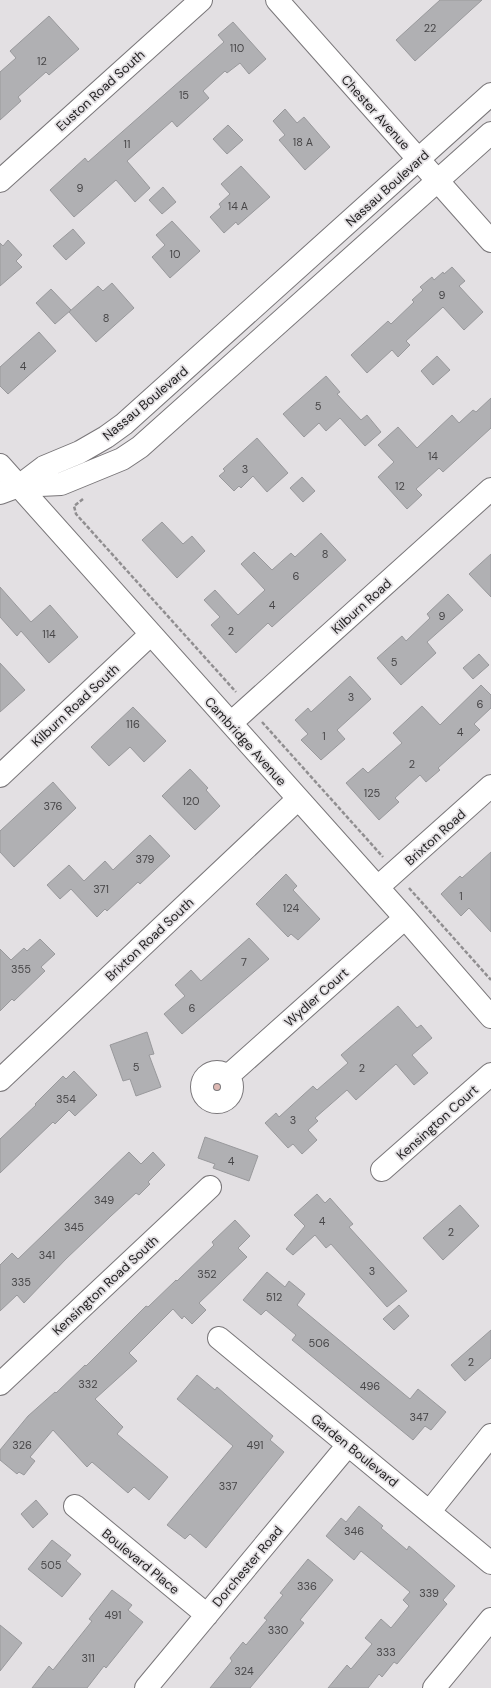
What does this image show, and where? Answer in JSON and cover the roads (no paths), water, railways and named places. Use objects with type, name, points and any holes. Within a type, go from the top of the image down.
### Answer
[{"type":"street","name":"Euston Road South","points":[[0,181],[201,0]]},
{"type":"street","name":"Chester Avenue","points":[[277,0],[491,241]]},
{"type":"street","name":"Nassau Boulevard","points":[[9,489],[44,467],[80,452],[124,424],[491,94]]},
{"type":"street","points":[[9,489],[61,484],[122,459],[140,447],[491,133]]},
{"type":"street","name":"Cambridge Avenue","points":[[0,465],[9,489],[151,634],[378,887],[491,1017]]},
{"type":"street","name":"Kilburn Road","points":[[231,723],[491,489]]},
{"type":"street","name":"Kilburn Road South","points":[[0,776],[151,634]]},
{"type":"street","name":"Brixton Road","points":[[378,887],[491,786]]},
{"type":"street","name":"Brixton Road South","points":[[0,1080],[298,799]]},
{"type":"street","name":"Wydler Court","points":[[228,1076],[405,918]]},
{"type":"street","name":"Kensington Court","points":[[382,1170],[491,1074]]},
{"type":"street","name":"Kensington Road South","points":[[0,1384],[210,1187]]},
{"type":"street","name":"Garden Boulevard","points":[[219,1338],[491,1563]]},
{"type":"street","points":[[430,1511],[491,1435]]},
{"type":"street","name":"Dorchester Road","points":[[146,1688],[348,1445]]},
{"type":"street","name":"Boulevard Place","points":[[75,1506],[207,1615]]},
{"type":"street","points":[[434,1688],[491,1620]]}]
